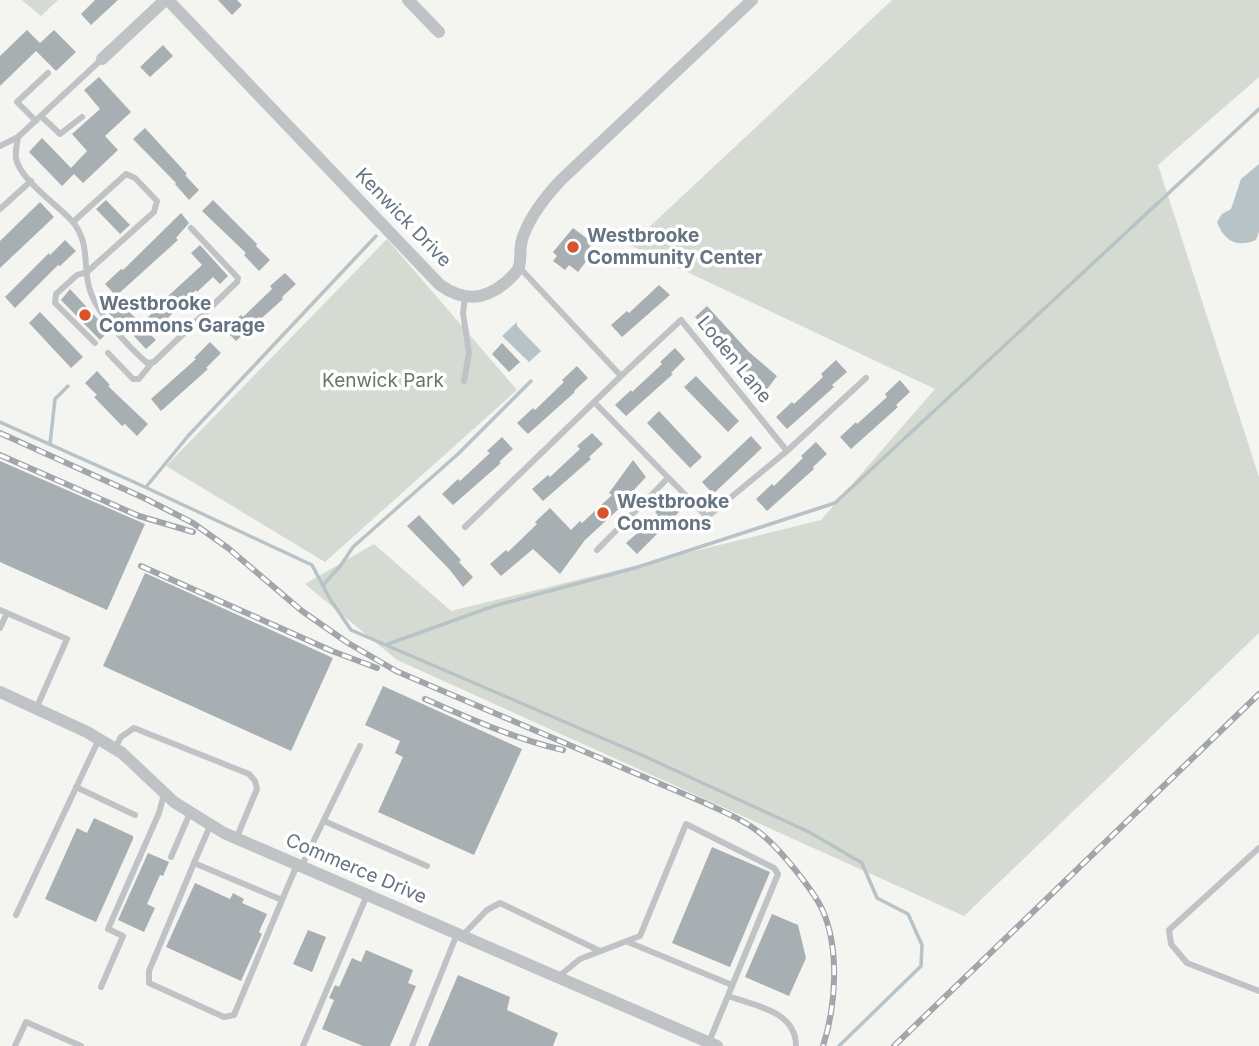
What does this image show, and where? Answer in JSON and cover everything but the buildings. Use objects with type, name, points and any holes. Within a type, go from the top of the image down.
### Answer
[{"type":"street","points":[[102,59],[166,0]]},
{"type":"street","name":"Kenwick Drive","points":[[166,0],[440,285],[465,297]]},
{"type":"street","points":[[408,0],[439,32]]},
{"type":"street","points":[[465,297],[484,296],[494,291],[519,267],[519,249],[524,233],[545,197],[751,0]]},
{"type":"street","name":"Commerce Drive","points":[[0,692],[99,738],[140,768],[190,813],[236,839],[713,1044]]},
{"type":"lane","points":[[0,146],[18,137],[102,59]]},
{"type":"lane","points":[[48,73],[17,102],[60,134],[82,117]]},
{"type":"lane","points":[[18,137],[16,159],[20,169],[73,222],[83,239],[89,288],[101,310],[145,361],[151,364]]},
{"type":"lane","points":[[73,222],[126,174],[135,178],[157,201],[155,212],[87,272],[77,275],[56,294],[55,303],[94,343]]},
{"type":"lane","points":[[0,209],[31,181]]},
{"type":"lane","points":[[108,353],[132,379],[139,379],[151,364],[237,282],[238,278],[191,228]]},
{"type":"lane","points":[[519,267],[621,376]]},
{"type":"lane","points":[[464,381],[469,353],[463,313],[465,297]]},
{"type":"lane","name":"Loden Lane","points":[[465,527],[681,320],[787,451]]},
{"type":"lane","points":[[594,402],[707,517],[787,451],[866,378]]},
{"type":"lane","points":[[597,550],[668,478]]},
{"type":"lane","points":[[0,628],[4,611],[67,639],[36,709]]},
{"type":"lane","points":[[115,748],[121,737],[134,728],[249,774],[257,789],[236,839]]},
{"type":"lane","points":[[16,915],[99,738]]},
{"type":"lane","points":[[210,826],[149,971],[149,984],[224,1017],[234,1015],[282,900],[360,746]]},
{"type":"lane","points":[[76,787],[135,815]]},
{"type":"lane","points":[[101,987],[123,936],[108,929],[159,813],[164,792]]},
{"type":"lane","points":[[170,857],[190,813]]},
{"type":"lane","points":[[324,821],[427,866]]},
{"type":"lane","points":[[558,977],[580,959],[640,936],[686,824],[774,868],[778,874],[732,985],[713,1044]]},
{"type":"lane","points":[[1259,848],[1169,930],[1171,944],[1187,963],[1259,991]]},
{"type":"lane","points":[[194,863],[282,900]]},
{"type":"lane","points":[[303,1046],[368,895]]},
{"type":"lane","points":[[412,1046],[460,935],[500,903],[600,951]]},
{"type":"lane","points":[[628,942],[732,985]]},
{"type":"lane","points":[[728,996],[788,1021],[794,1031],[796,1046]]},
{"type":"lane","points":[[15,1046],[26,1022],[81,1046]]},
{"type":"green space","points":[[22,0],[58,0],[41,16]]},
{"type":"green space","points":[[892,0],[1259,0],[1259,77],[1158,165],[1259,477],[1259,633],[964,916],[397,660],[305,584],[374,544],[451,611],[821,520],[935,389],[630,245]]},
{"type":"green space","name":"Kenwick Park","points":[[387,239],[517,390],[325,562],[166,466]]},
{"type":"shaded area","points":[[1259,164],[1259,232],[1256,240],[1237,243],[1223,234],[1217,222],[1222,214],[1231,209],[1241,179]]},
{"type":"shaded area","points":[[517,322],[517,326],[541,351],[529,362],[502,336]]},
{"type":"waterway","points":[[388,644],[494,606],[635,568],[835,503],[1259,109]]},
{"type":"waterway","points":[[146,487],[188,436],[376,236]]},
{"type":"waterway","points":[[323,585],[353,547],[458,454],[531,381]]},
{"type":"waterway","points":[[50,444],[55,399],[68,386]]},
{"type":"waterway","points":[[0,422],[312,565],[351,630],[644,756],[809,832],[862,863],[877,898],[908,914],[922,945],[921,966],[839,1046]]},
{"type":"railway","points":[[0,433],[193,523],[228,548],[302,611],[348,643],[396,671],[705,803],[759,832],[773,844],[805,882],[818,901],[828,924],[834,977],[831,1013],[823,1046]]},
{"type":"railway","points":[[0,455],[139,516],[193,532]]},
{"type":"railway","points":[[141,566],[332,651],[377,668]]},
{"type":"railway","points":[[894,1046],[1259,694]]},
{"type":"railway","points":[[425,699],[510,734],[563,750]]},
{"type":"place","name":"Westbrooke Community Center","points":[[573,247]]},
{"type":"place","name":"Westbrooke Commons Garage","points":[[85,315]]},
{"type":"place","name":"Westbrooke Commons","points":[[603,513]]}]
